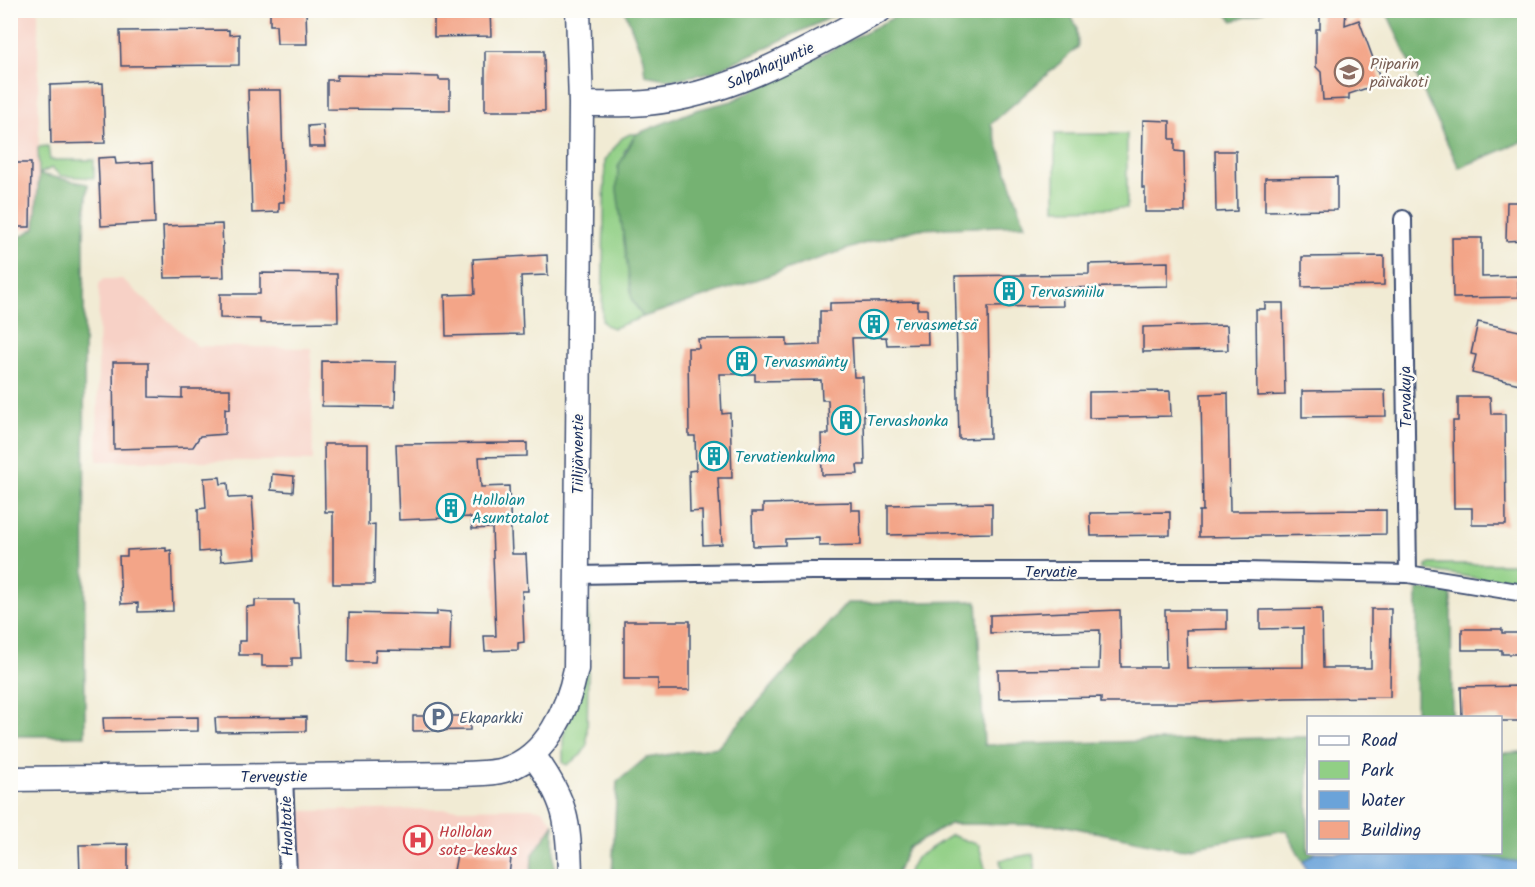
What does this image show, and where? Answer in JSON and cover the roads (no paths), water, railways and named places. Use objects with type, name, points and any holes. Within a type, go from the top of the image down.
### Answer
[{"type":"main road","name":"Tiilijärventie","points":[[533,755],[558,723],[572,687],[576,669],[581,104],[578,10]]},
{"type":"main road","name":"Salpaharjuntie","points":[[581,104],[646,103],[689,96],[742,81],[880,10]]},
{"type":"main road","name":"Terveystie","points":[[10,779],[502,771],[533,755]]},
{"type":"main road","points":[[533,755],[553,783],[561,799],[567,823],[570,876]]},
{"type":"street","name":"Tervakuja","points":[[1402,219],[1408,574]]},
{"type":"street","name":"Tervatie","points":[[576,575],[965,571],[1244,571],[1408,574],[1524,593]]},
{"type":"street","name":"Huoltotie","points":[[284,776],[288,876]]},
{"type":"water","points":[[1313,854],[1464,854],[1524,863],[1524,876],[1309,876],[1303,862]]},
{"type":"place","name":"Piiparin päiväkoti","points":[[1349,72]]},
{"type":"place","name":"Tervasmiilu","points":[[1009,291]]},
{"type":"place","name":"Tervasmetsä","points":[[874,324]]},
{"type":"place","name":"Tervasmänty","points":[[742,361]]},
{"type":"place","name":"Tervashonka","points":[[846,420]]},
{"type":"place","name":"Tervatienkulma","points":[[714,456]]},
{"type":"place","name":"Hollolan Asuntotalot","points":[[451,508]]},
{"type":"place","name":"Ekaparkki","points":[[438,717]]},
{"type":"place","name":"Hollolan sote-keskus","points":[[418,840]]}]
